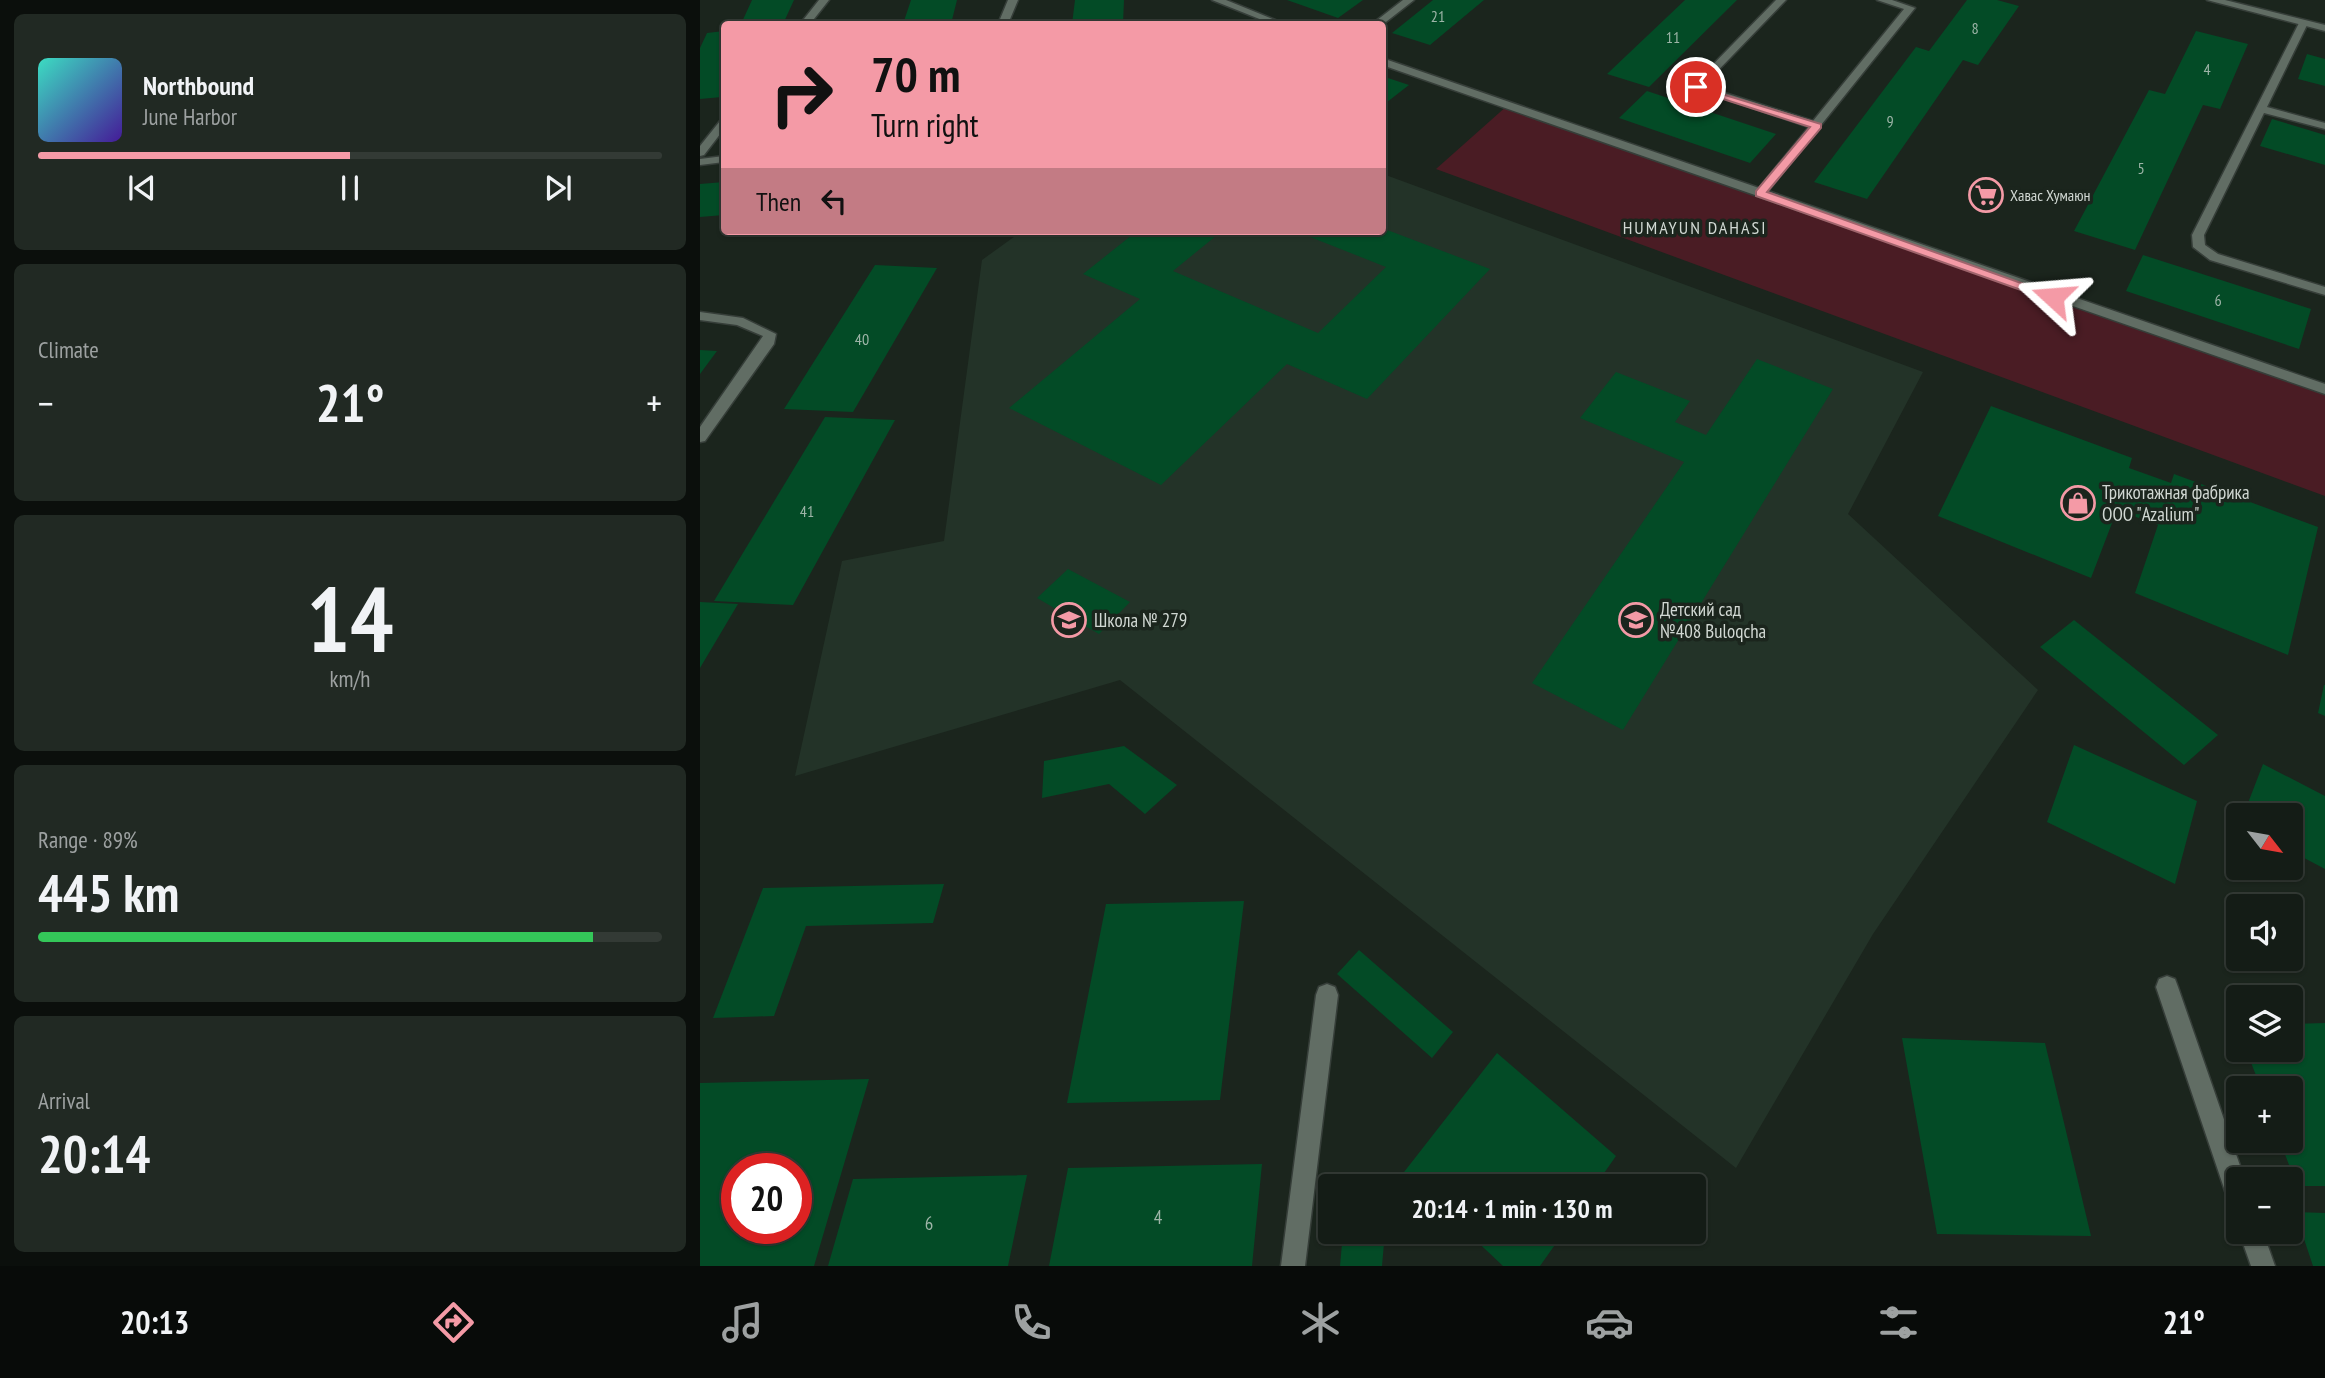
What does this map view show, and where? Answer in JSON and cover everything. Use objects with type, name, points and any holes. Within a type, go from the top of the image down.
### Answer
[{"type":"street","points":[[2212,0],[2325,28]]},
{"type":"street","points":[[2167,987],[2229,1167]]},
{"type":"street","points":[[1293,1266],[1327,995]]},
{"type":"street","points":[[2255,1244],[2263,1266]]},
{"type":"lane","points":[[807,21],[824,0]]},
{"type":"lane","points":[[1004,21],[1013,0]]},
{"type":"lane","points":[[1217,0],[1272,21]]},
{"type":"lane","points":[[1381,21],[1409,0]]},
{"type":"lane","points":[[1782,0],[1696,87],[1817,126]]},
{"type":"lane","points":[[1760,194],[1910,8],[1882,0]]},
{"type":"lane","points":[[2303,23],[2263,109],[2198,235],[2199,247],[2214,257],[2325,291]]},
{"type":"lane","points":[[1386,62],[2325,388]]},
{"type":"lane","points":[[2263,109],[2325,127]]},
{"type":"lane","points":[[700,153],[721,127]]},
{"type":"lane","points":[[700,162],[721,159]]},
{"type":"lane","points":[[700,316],[739,321],[770,334],[769,341],[700,437]]},
{"type":"shaded area","points":[[1508,105],[2325,389],[2325,496],[1436,169]]},
{"type":"shaded area","points":[[1386,175],[1923,372],[1848,514],[2038,690],[1873,934],[1736,1168],[1120,680],[795,776],[842,561],[944,541],[982,260],[1016,235],[1386,235]]},
{"type":"building","points":[[752,0],[794,0],[784,21],[742,21]]},
{"type":"building","points":[[911,0],[957,0],[952,21],[904,21]]},
{"type":"building","points":[[1075,0],[1124,0],[1123,21],[1072,21]]},
{"type":"building","points":[[1287,0],[1363,0],[1338,18]]},
{"type":"building","points":[[1433,0],[1484,0],[1430,45],[1392,33]]},
{"type":"building","points":[[1685,0],[1737,0],[1649,87],[1607,74]]},
{"type":"building","points":[[1967,0],[1997,0],[2019,6],[1978,65],[1963,60],[1867,199],[1814,182],[1916,47],[1929,51]]},
{"type":"building","points":[[721,31],[721,97],[700,99],[700,48],[707,33]]},
{"type":"building","points":[[2196,31],[2248,44],[2220,109],[2203,105],[2135,250],[2074,231],[2149,90],[2165,94]]},
{"type":"building","points":[[2307,54],[2325,59],[2325,86],[2298,79]]},
{"type":"building","points":[[1386,77],[1409,85],[1386,103]]},
{"type":"building","points":[[1647,91],[1776,134],[1750,163],[1619,118]]},
{"type":"building","points":[[2272,119],[2325,135],[2325,165],[2260,146]]},
{"type":"building","points":[[721,182],[721,215],[700,217],[700,184]]},
{"type":"building","points":[[1386,230],[1490,269],[1367,399],[1287,364],[1161,485],[1009,408],[1140,299],[1083,274],[1132,235],[1217,235],[1173,271],[1318,333],[1386,267],[1305,235],[1386,235]]},
{"type":"building","points":[[2143,255],[2311,309],[2299,349],[2126,291]]},
{"type":"building","points":[[875,265],[937,268],[853,412],[784,409]]},
{"type":"building","points":[[700,350],[717,351],[700,374]]},
{"type":"building","points":[[1757,359],[1833,389],[1623,730],[1532,683],[1684,462],[1580,418],[1616,372],[1690,401],[1675,422],[1706,435]]},
{"type":"building","points":[[1991,406],[2132,458],[2129,468],[2171,483],[2174,474],[2318,527],[2288,655],[2135,593],[2158,525],[2117,510],[2091,578],[1938,516]]},
{"type":"building","points":[[825,417],[895,420],[793,605],[714,601]]},
{"type":"building","points":[[1068,569],[1130,602],[1099,634],[1037,598]]},
{"type":"building","points":[[700,602],[738,604],[700,668]]},
{"type":"building","points":[[2074,620],[2218,735],[2184,765],[2040,647]]},
{"type":"building","points":[[2325,685],[2325,716],[2318,713]]},
{"type":"building","points":[[2074,745],[2197,801],[2175,884],[2047,822]]},
{"type":"building","points":[[1124,746],[1177,785],[1145,814],[1109,784],[1042,798],[1044,761]]},
{"type":"building","points":[[2263,764],[2325,796],[2325,869],[2303,857],[2303,803],[2248,803]]},
{"type":"building","points":[[944,884],[933,923],[806,926],[774,1016],[713,1018],[763,888]]},
{"type":"building","points":[[1244,901],[1220,1100],[1067,1103],[1106,904]]},
{"type":"building","points":[[1359,950],[1453,1032],[1432,1058],[1337,974]]},
{"type":"building","points":[[2325,1023],[2325,1186],[2303,1186],[2303,1167],[2290,1167],[2285,1153],[2303,1153],[2303,1076],[2256,1076],[2251,1062],[2303,1062],[2303,1024]]},
{"type":"building","points":[[1902,1038],[2045,1043],[2091,1236],[1937,1234]]},
{"type":"building","points":[[1497,1053],[1616,1156],[1603,1174],[1404,1172]]},
{"type":"building","points":[[869,1079],[814,1266],[700,1266],[700,1083]]},
{"type":"building","points":[[1262,1164],[1252,1266],[1049,1266],[1068,1168]]},
{"type":"building","points":[[1027,1175],[1008,1266],[828,1266],[853,1179]]},
{"type":"building","points":[[2303,1212],[2325,1213],[2325,1266],[2313,1266],[2303,1236]]},
{"type":"building","points":[[1342,1244],[1384,1244],[1382,1266],[1340,1266]]},
{"type":"building","points":[[1480,1244],[1556,1244],[1540,1266],[1503,1266]]},
{"type":"place","name":"Хавас Хумаюн","points":[[1986,195]]},
{"type":"place","name":"Трикотажная фабрика ООО \"Azalium\"","points":[[2078,503]]},
{"type":"place","name":"Школа № 279","points":[[1069,620]]},
{"type":"place","name":"Детский сад №408 Buloqcha","points":[[1636,620]]},
{"type":"district","name":"HUMAYUN DAHASI","points":[[1695,227]]},
{"type":"route","points":[[1696,87],[1817,126],[1760,194],[2053,297]]}]
